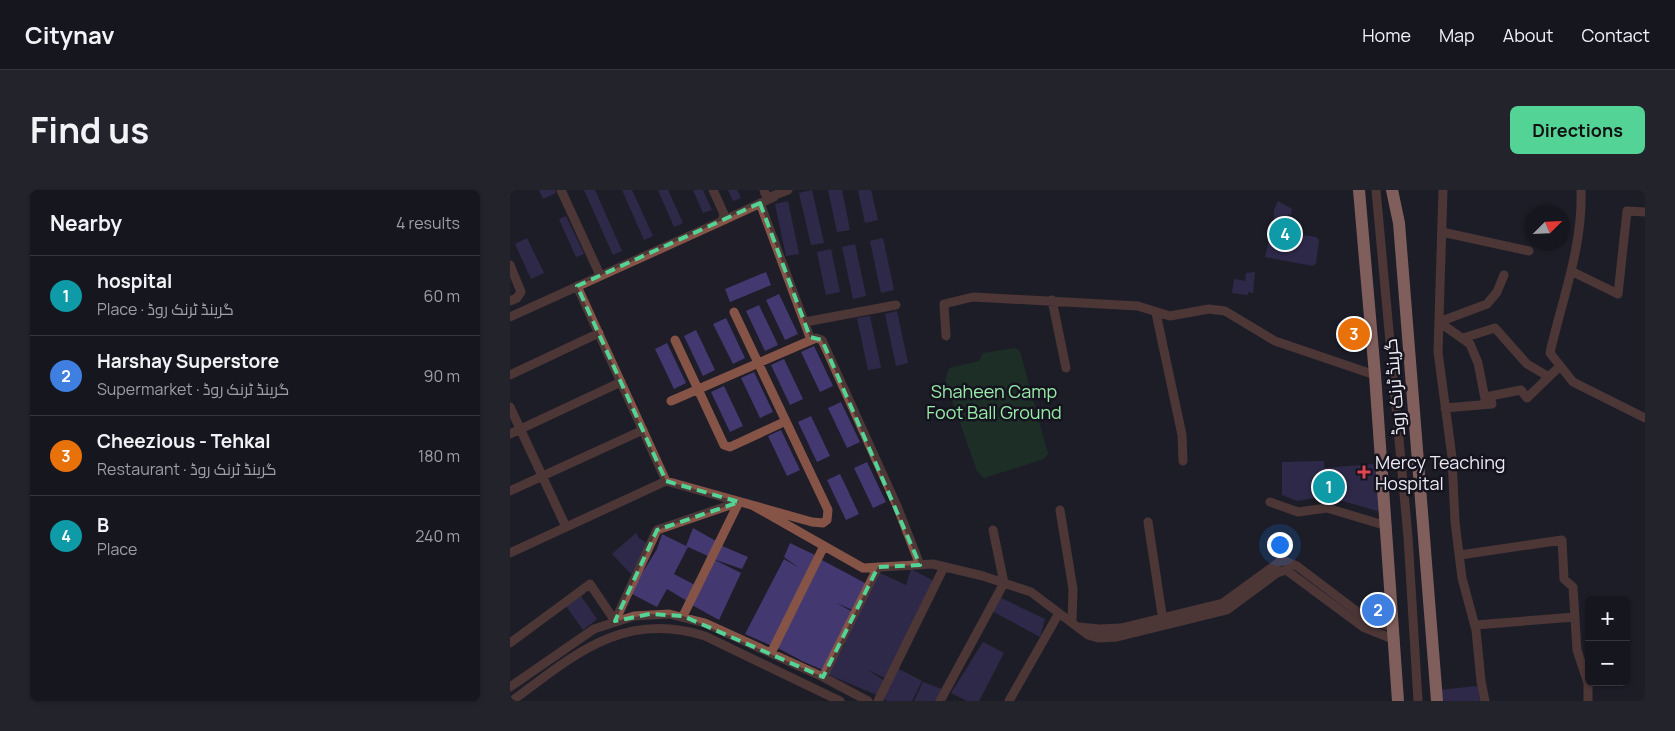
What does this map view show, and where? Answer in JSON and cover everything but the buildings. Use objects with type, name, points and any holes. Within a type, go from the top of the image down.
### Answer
[{"type":"highway","name":"گرینڈ ٹرنک روڈ","points":[[1359,190],[1387,526],[1398,701]]},
{"type":"highway","name":"گرینڈ ٹرنک روڈ","points":[[1392,190],[1399,223],[1437,701]]},
{"type":"street","points":[[561,190],[600,275]]},
{"type":"street","points":[[712,190],[724,214],[722,221]]},
{"type":"street","points":[[764,190],[767,197],[774,196]]},
{"type":"street","points":[[510,317],[788,190]]},
{"type":"street","points":[[1376,190],[1408,537],[1418,701]]},
{"type":"street","points":[[1443,190],[1438,352],[1452,457],[1462,578],[1475,625],[1485,701]]},
{"type":"street","points":[[1582,190],[1573,272],[1560,310],[1550,354],[1573,382],[1645,418]]},
{"type":"street","points":[[760,203],[811,340]]},
{"type":"street","points":[[1573,272],[1618,294],[1627,211],[1645,212]]},
{"type":"street","points":[[1442,232],[1529,251]]},
{"type":"street","points":[[510,265],[521,292],[517,298],[510,301]]},
{"type":"street","points":[[1439,322],[1487,304],[1497,292],[1504,275]]},
{"type":"street","points":[[577,286],[666,481]]},
{"type":"street","points":[[946,336],[943,306],[946,302],[973,297],[1138,306],[1170,316],[1209,309],[1225,311],[1275,341],[1375,376]]},
{"type":"street","points":[[1052,300],[1066,368]]},
{"type":"street","points":[[804,322],[896,305]]},
{"type":"street","points":[[510,553],[666,481],[818,524],[823,523],[829,515],[734,312]]},
{"type":"street","points":[[1156,313],[1182,435],[1183,461]]},
{"type":"street","points":[[1439,322],[1470,344],[1478,363],[1486,404]]},
{"type":"street","points":[[1463,338],[1495,328],[1528,364],[1549,377]]},
{"type":"street","points":[[510,375],[599,333]]},
{"type":"street","points":[[671,401],[811,340],[816,338],[822,340],[897,506],[920,565]]},
{"type":"street","points":[[675,340],[727,447],[786,422]]},
{"type":"street","points":[[1445,408],[1492,404],[1490,396],[1521,390],[1527,398],[1560,366]]},
{"type":"street","points":[[510,434],[621,382]]},
{"type":"street","points":[[510,407],[566,527]]},
{"type":"street","points":[[510,491],[643,430]]},
{"type":"street","points":[[683,616],[739,502]]},
{"type":"street","points":[[615,621],[657,530],[739,502]]},
{"type":"street","points":[[1270,502],[1298,512],[1327,508],[1387,526]]},
{"type":"street","points":[[752,505],[863,568],[920,565],[944,567],[1031,592],[1088,636],[1108,638],[1163,621],[1227,610],[1277,573],[1286,570],[1363,627],[1394,634]]},
{"type":"street","points":[[1060,510],[1073,589],[1074,624]]},
{"type":"street","points":[[1148,522],[1163,621]]},
{"type":"street","points":[[940,701],[1004,583],[993,530]]},
{"type":"street","points":[[1460,555],[1562,540],[1564,579],[1573,587],[1577,650],[1588,683],[1588,701]]},
{"type":"street","points":[[771,653],[824,546]]},
{"type":"street","points":[[823,678],[878,567]]},
{"type":"street","points":[[878,701],[944,567]]},
{"type":"street","points":[[510,643],[590,584],[615,621]]},
{"type":"street","points":[[1010,701],[1060,613]]},
{"type":"street","points":[[510,688],[580,637],[615,621],[650,614],[683,616],[706,623],[868,701]]},
{"type":"street","points":[[1475,625],[1575,617]]},
{"type":"street","points":[[512,701],[604,638],[633,630],[662,628],[683,629],[705,636],[840,701]]},
{"type":"highlighted area","points":[[760,203],[810,337],[822,340],[920,565],[878,567],[823,677],[683,616],[650,614],[615,621],[657,530],[739,502],[666,481],[577,286]]},
{"type":"green space","name":"Shaheen Camp Foot Ball Ground","points":[[1015,348],[1020,351],[1048,454],[1044,459],[984,478],[977,471],[945,380],[949,368],[979,361],[983,353]]},
{"type":"place","name":"B","points":[[1285,234]]},
{"type":"place","name":"Cheezious - Tehkal","points":[[1354,334]]},
{"type":"place","name":"Mercy Teaching Hospital","points":[[1364,472]]},
{"type":"place","name":"hospital","points":[[1329,487]]},
{"type":"place","name":"Harshay Superstore","points":[[1378,610]]}]
